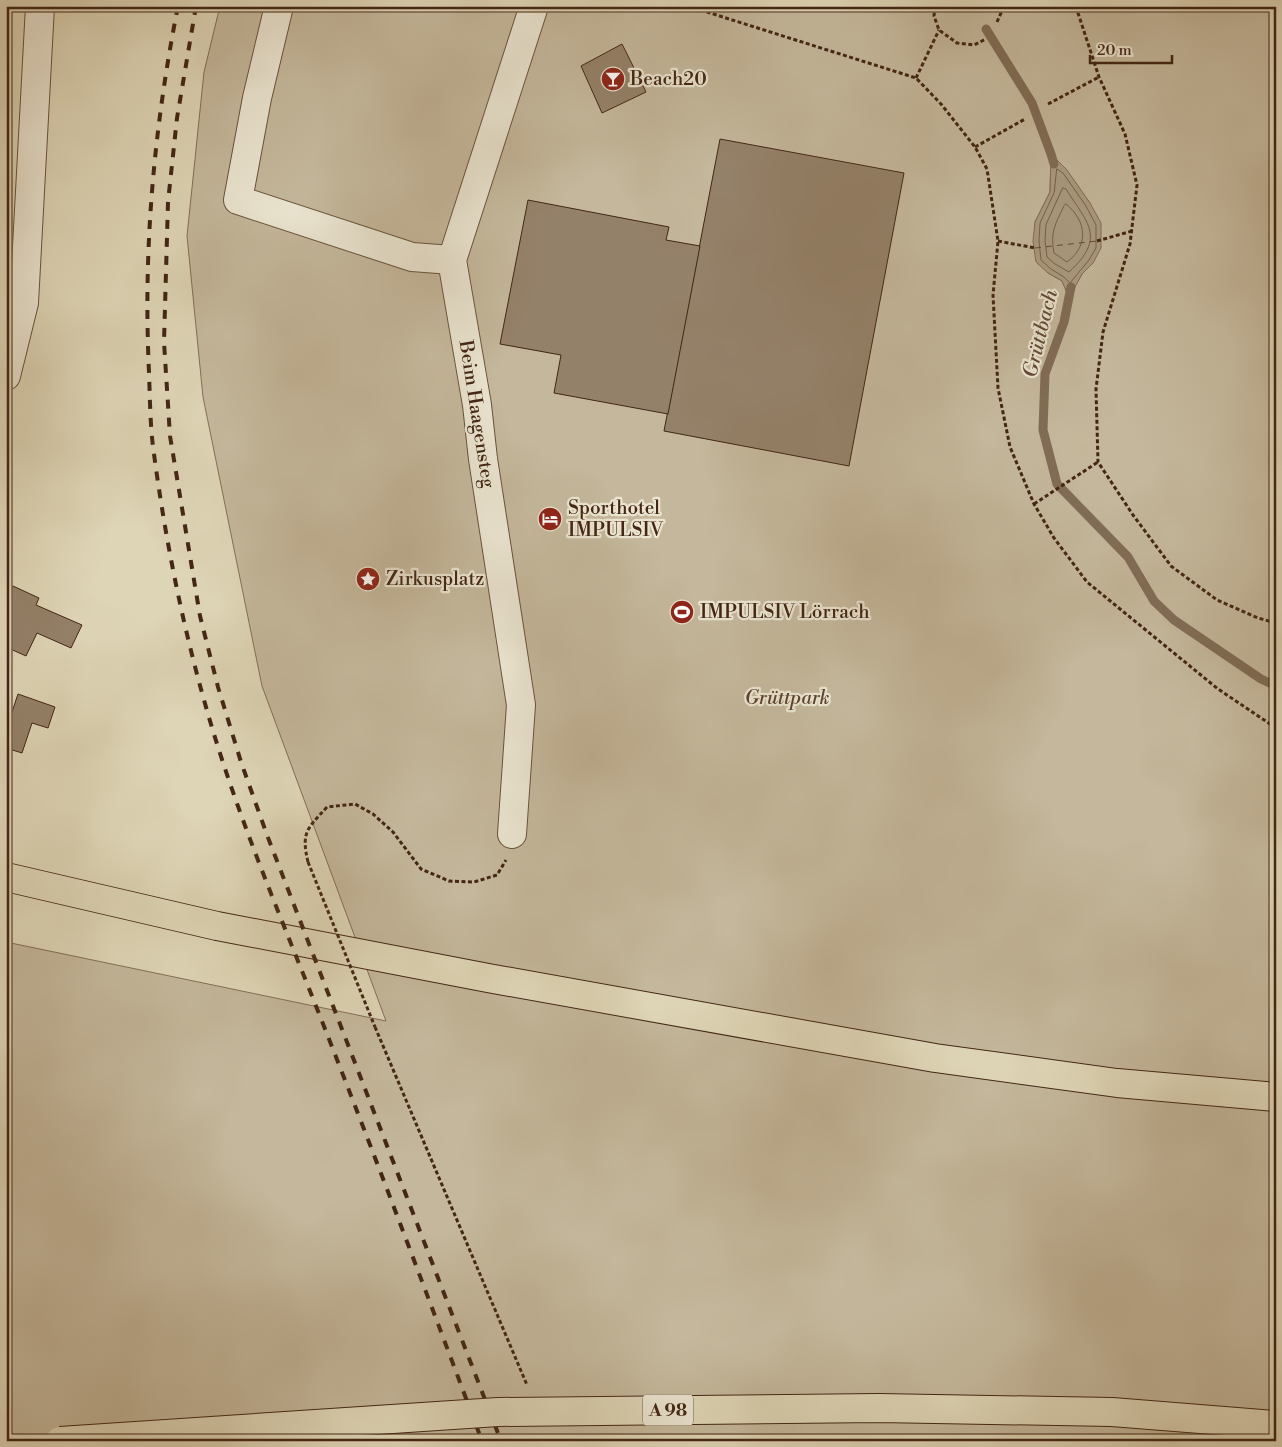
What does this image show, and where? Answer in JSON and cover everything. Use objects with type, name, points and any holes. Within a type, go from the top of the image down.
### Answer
[{"type":"main road","points":[[6,877],[217,926],[488,978],[935,1058],[1118,1083],[1276,1097]]},
{"type":"main road","name":"A 98","points":[[60,1441],[498,1412],[928,1408],[1112,1412],[1276,1425]]},
{"type":"street","points":[[6,376],[24,303],[40,6]]},
{"type":"street","points":[[279,6],[257,98],[238,200],[412,257],[452,260]]},
{"type":"street","name":"Beim Haagensteg","points":[[512,834],[521,705],[483,459],[477,405],[452,260],[534,6]]},
{"type":"path","points":[[688,6],[916,78],[941,104],[975,147],[987,169],[998,241],[993,295],[998,388],[1010,447],[1034,504],[1054,538],[1087,582],[1218,689],[1276,728]]},
{"type":"path","points":[[710,13],[712,6]]},
{"type":"path","points":[[934,6],[934,16],[939,30],[957,43],[974,45],[986,39]]},
{"type":"path","points":[[997,22],[1004,6]]},
{"type":"path","points":[[1078,6],[1078,13],[1099,76],[1125,134],[1137,185],[1130,244],[1103,332],[1096,389],[1098,462],[1127,507],[1171,566],[1217,600],[1258,618],[1276,623]]},
{"type":"path","points":[[916,78],[939,30]]},
{"type":"path","points":[[1048,104],[1099,76]]},
{"type":"path","points":[[975,147],[1025,118]]},
{"type":"path","points":[[1097,241],[1132,231]]},
{"type":"path","points":[[998,241],[1036,248]]},
{"type":"path","points":[[1034,504],[1098,462]]},
{"type":"path","points":[[512,834],[507,858],[497,875],[474,882],[449,881],[421,868],[393,832],[373,814],[355,804],[327,808],[309,826],[303,844],[308,862],[375,1027],[528,1386]]},
{"type":"green space","name":"Grüttpark","points":[[220,6],[1276,6],[1276,1441],[6,1441],[6,942],[386,1021],[262,686],[203,397],[187,236],[204,72]],"holes":[[[1051,155],[1090,203],[1093,263],[1082,274],[1069,297],[1062,281],[1048,273],[1035,222],[1050,192]]]},
{"type":"water","points":[[1051,154],[1067,170],[1090,203],[1101,223],[1101,248],[1093,263],[1082,274],[1069,298],[1062,281],[1048,273],[1036,262],[1033,241],[1035,222],[1050,192]]},
{"type":"building","name":"Beach20","points":[[622,44],[646,92],[602,113],[581,66]]},
{"type":"building","points":[[720,139],[904,173],[849,466],[664,431]]},
{"type":"building","points":[[528,200],[669,227],[666,240],[700,246],[668,414],[554,393],[561,355],[500,344]]},
{"type":"building","points":[[13,586],[39,598],[36,605],[82,625],[71,648],[37,633],[26,656],[6,647],[6,602]]},
{"type":"building","points":[[18,694],[55,707],[48,728],[32,723],[22,753],[6,748],[6,730]]},
{"type":"waterway","name":"Grüttbach","points":[[986,29],[1032,103],[1054,164]]},
{"type":"waterway","name":"Grüttbach","points":[[1071,287],[1064,322],[1045,374],[1043,430],[1057,484],[1128,557],[1154,601],[1174,620],[1261,679],[1276,686]]},
{"type":"ferry route","points":[[1035,248],[1097,241]]},
{"type":"railway","points":[[178,6],[163,97],[152,188],[148,280],[150,413],[159,491],[172,565],[197,675],[230,784],[482,1441]]},
{"type":"railway","points":[[196,6],[177,118],[168,202],[164,342],[170,436],[200,616],[218,687],[241,762],[267,835],[501,1441]]},
{"type":"place","name":"Beach20","points":[[613,79]]},
{"type":"place","name":"Sporthotel IMPULSIV","points":[[550,519]]},
{"type":"place","name":"Zirkusplatz","points":[[368,579]]},
{"type":"place","name":"IMPULSIV Lörrach","points":[[682,612]]}]
